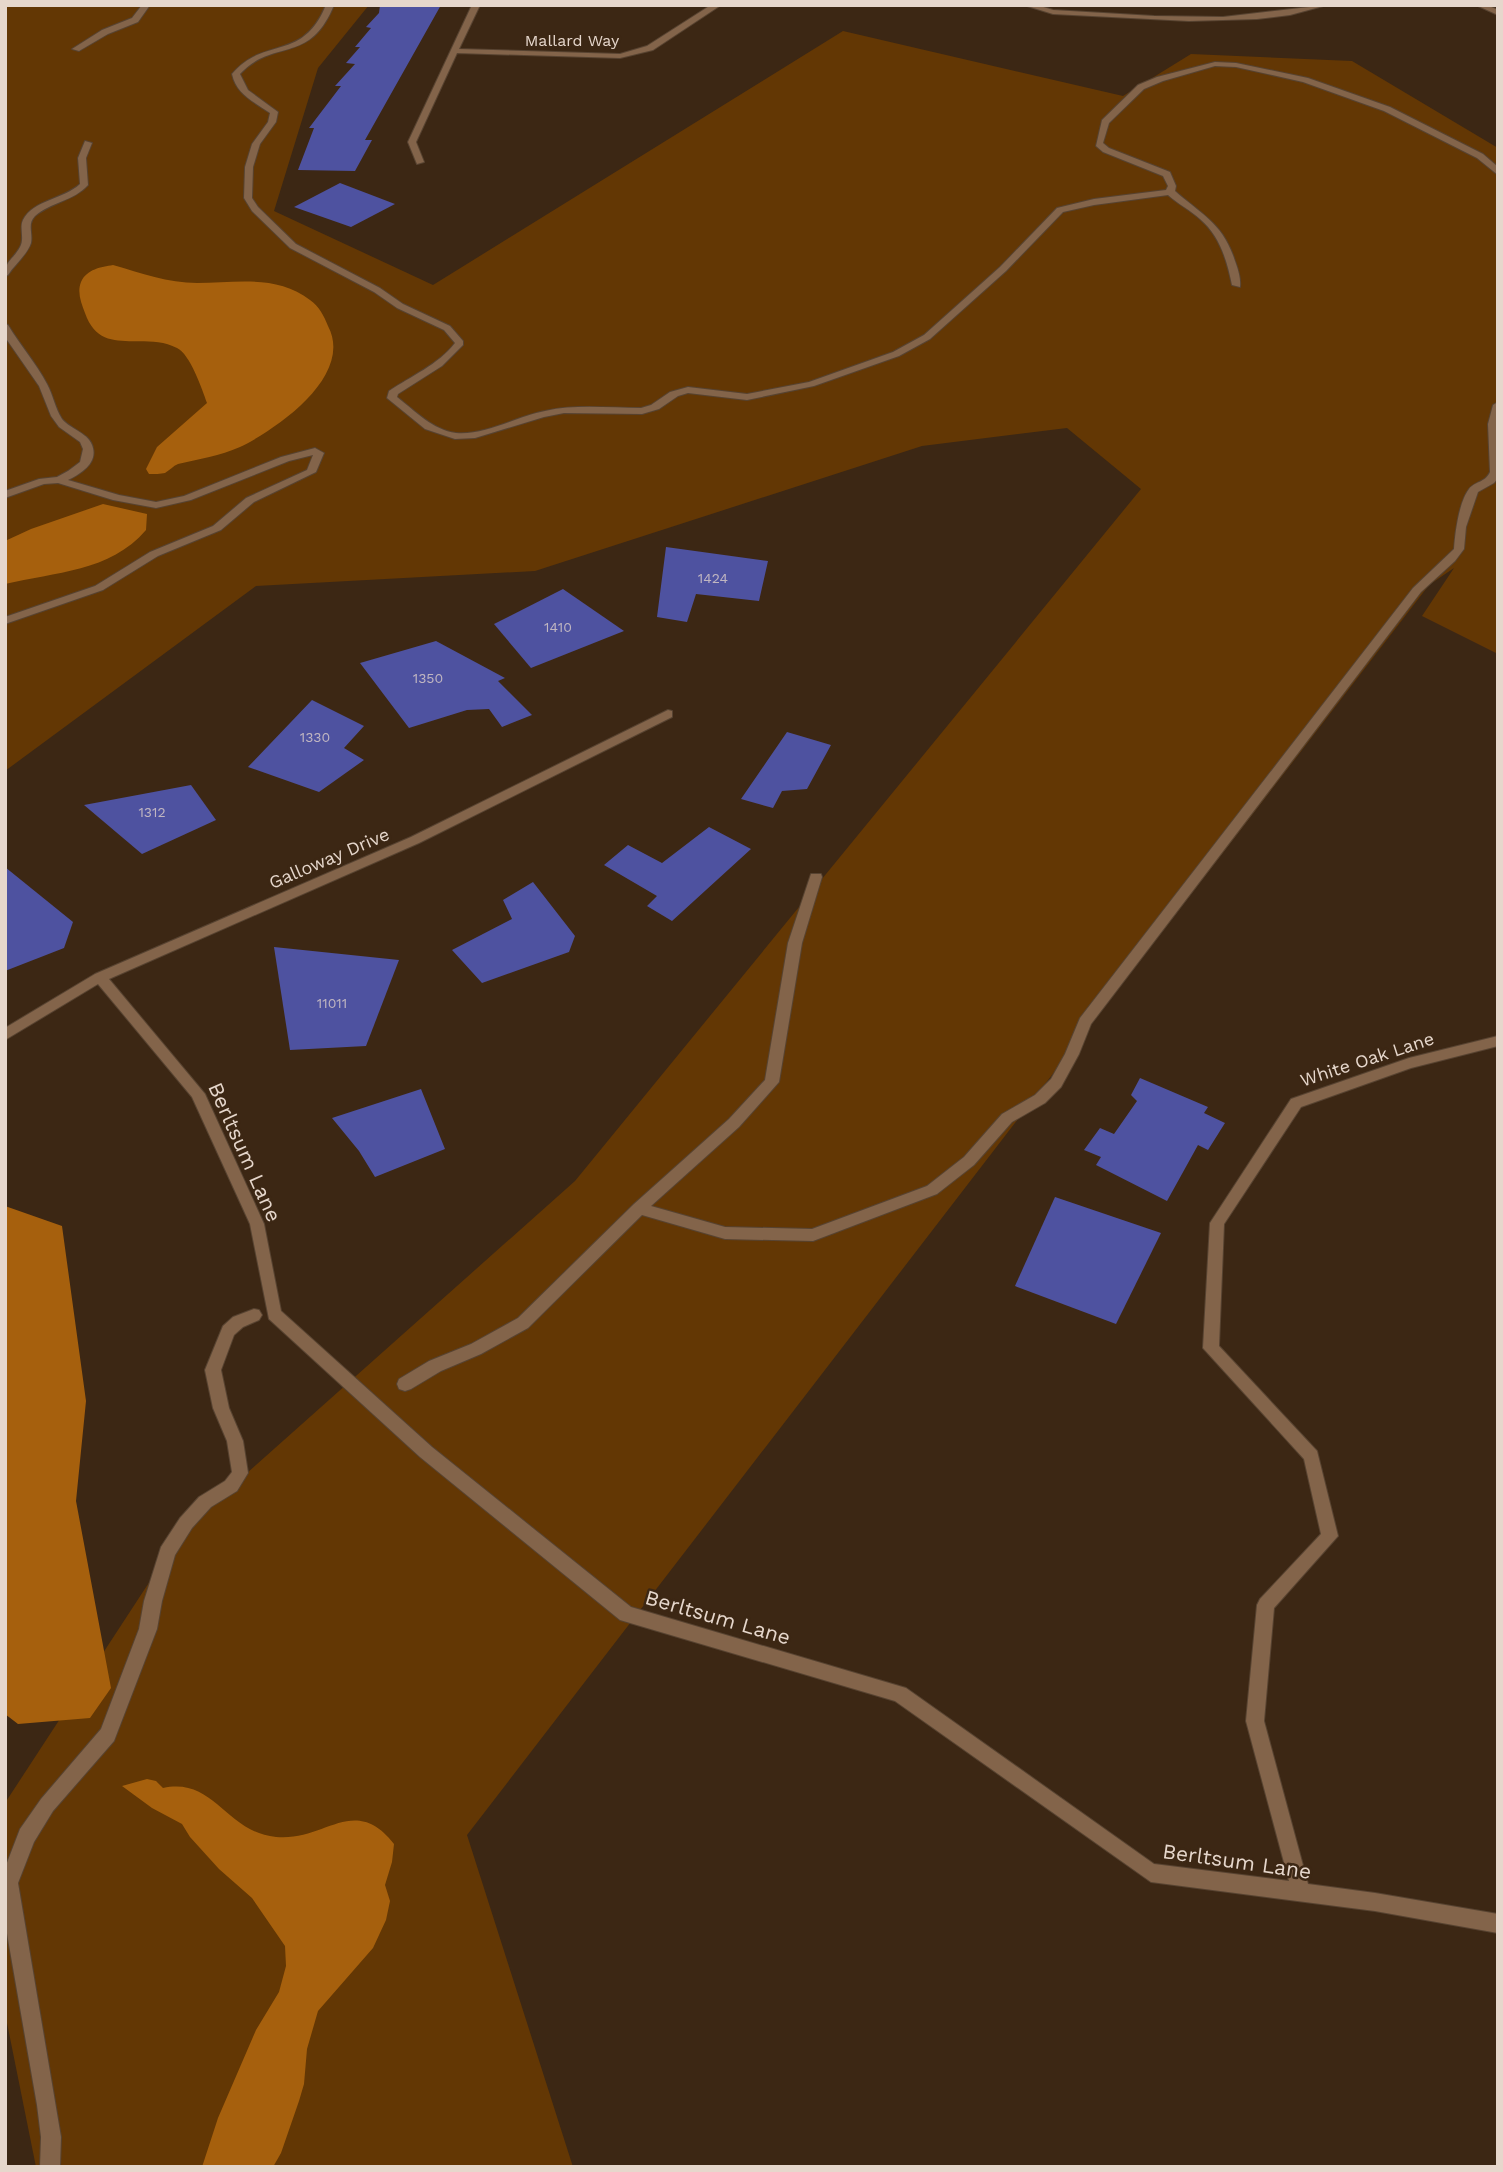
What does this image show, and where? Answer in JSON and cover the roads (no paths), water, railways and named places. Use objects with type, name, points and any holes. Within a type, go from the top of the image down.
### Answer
[{"type":"street","points":[[76,49],[105,32],[135,20],[146,5]]},
{"type":"street","points":[[330,5],[319,32],[309,39],[246,64],[236,74],[238,84],[274,112],[272,122],[256,144],[249,167],[248,198],[255,209],[293,246],[377,290],[400,306],[447,328],[457,339],[460,343],[450,356],[415,376],[393,393],[392,398],[429,427],[456,436],[475,435],[564,410],[642,411],[656,407],[674,394],[688,390],[747,397],[811,384],[844,374],[896,354],[927,337],[1003,269],[1060,210],[1094,202],[1170,192],[1210,222],[1227,252],[1237,285]]},
{"type":"street","points":[[420,162],[412,142],[476,5]]},
{"type":"street","name":"Mallard Way","points":[[455,51],[620,56],[650,48],[718,5]]},
{"type":"street","points":[[1028,5],[1053,12],[1213,18],[1290,14],[1323,5]]},
{"type":"street","points":[[1480,5],[1498,13]]},
{"type":"street","points":[[1170,192],[1172,186],[1167,174],[1106,150],[1099,144],[1105,122],[1141,87],[1215,64],[1281,73],[1387,109],[1480,156],[1498,172]]},
{"type":"street","points":[[5,273],[25,246],[27,239],[24,224],[28,218],[36,211],[71,197],[83,186],[82,158],[88,142]]},
{"type":"street","points":[[5,327],[13,344],[40,379],[57,419],[82,438],[88,450],[88,456],[81,467],[60,480]]},
{"type":"street","points":[[639,1208],[725,1233],[813,1235],[932,1190],[969,1161],[1007,1118],[1040,1099],[1064,1072],[1084,1021],[1113,988],[1417,590],[1459,549],[1461,527],[1473,491],[1491,481],[1497,467],[1492,424],[1498,405]]},
{"type":"street","points":[[5,495],[43,481],[60,480],[117,498],[156,505],[203,492],[285,459],[315,451],[319,453],[311,472],[250,500],[217,528],[154,554],[99,588],[5,621]]},
{"type":"street","name":"Galloway Drive","points":[[5,1035],[100,977],[415,840],[668,714]]},
{"type":"street","points":[[405,1384],[435,1366],[488,1343],[523,1323],[639,1208],[734,1123],[772,1082],[795,943],[816,877]]},
{"type":"street","name":"Berltsum Lane","points":[[100,977],[198,1094],[257,1224],[274,1314],[426,1452],[626,1614],[900,1694],[1151,1873],[1376,1902],[1498,1924]]},
{"type":"street","name":"White Oak Lane","points":[[1301,1893],[1255,1721],[1266,1605],[1331,1536],[1311,1456],[1211,1348],[1217,1223],[1296,1103],[1409,1063],[1498,1041]]},
{"type":"street","points":[[50,2167],[51,2137],[47,2105],[9,1882],[33,1826],[90,1753],[108,1735],[148,1629],[167,1552],[186,1522],[205,1503],[231,1486],[240,1473],[235,1441],[222,1408],[213,1370],[228,1331],[238,1322],[254,1315]]}]
